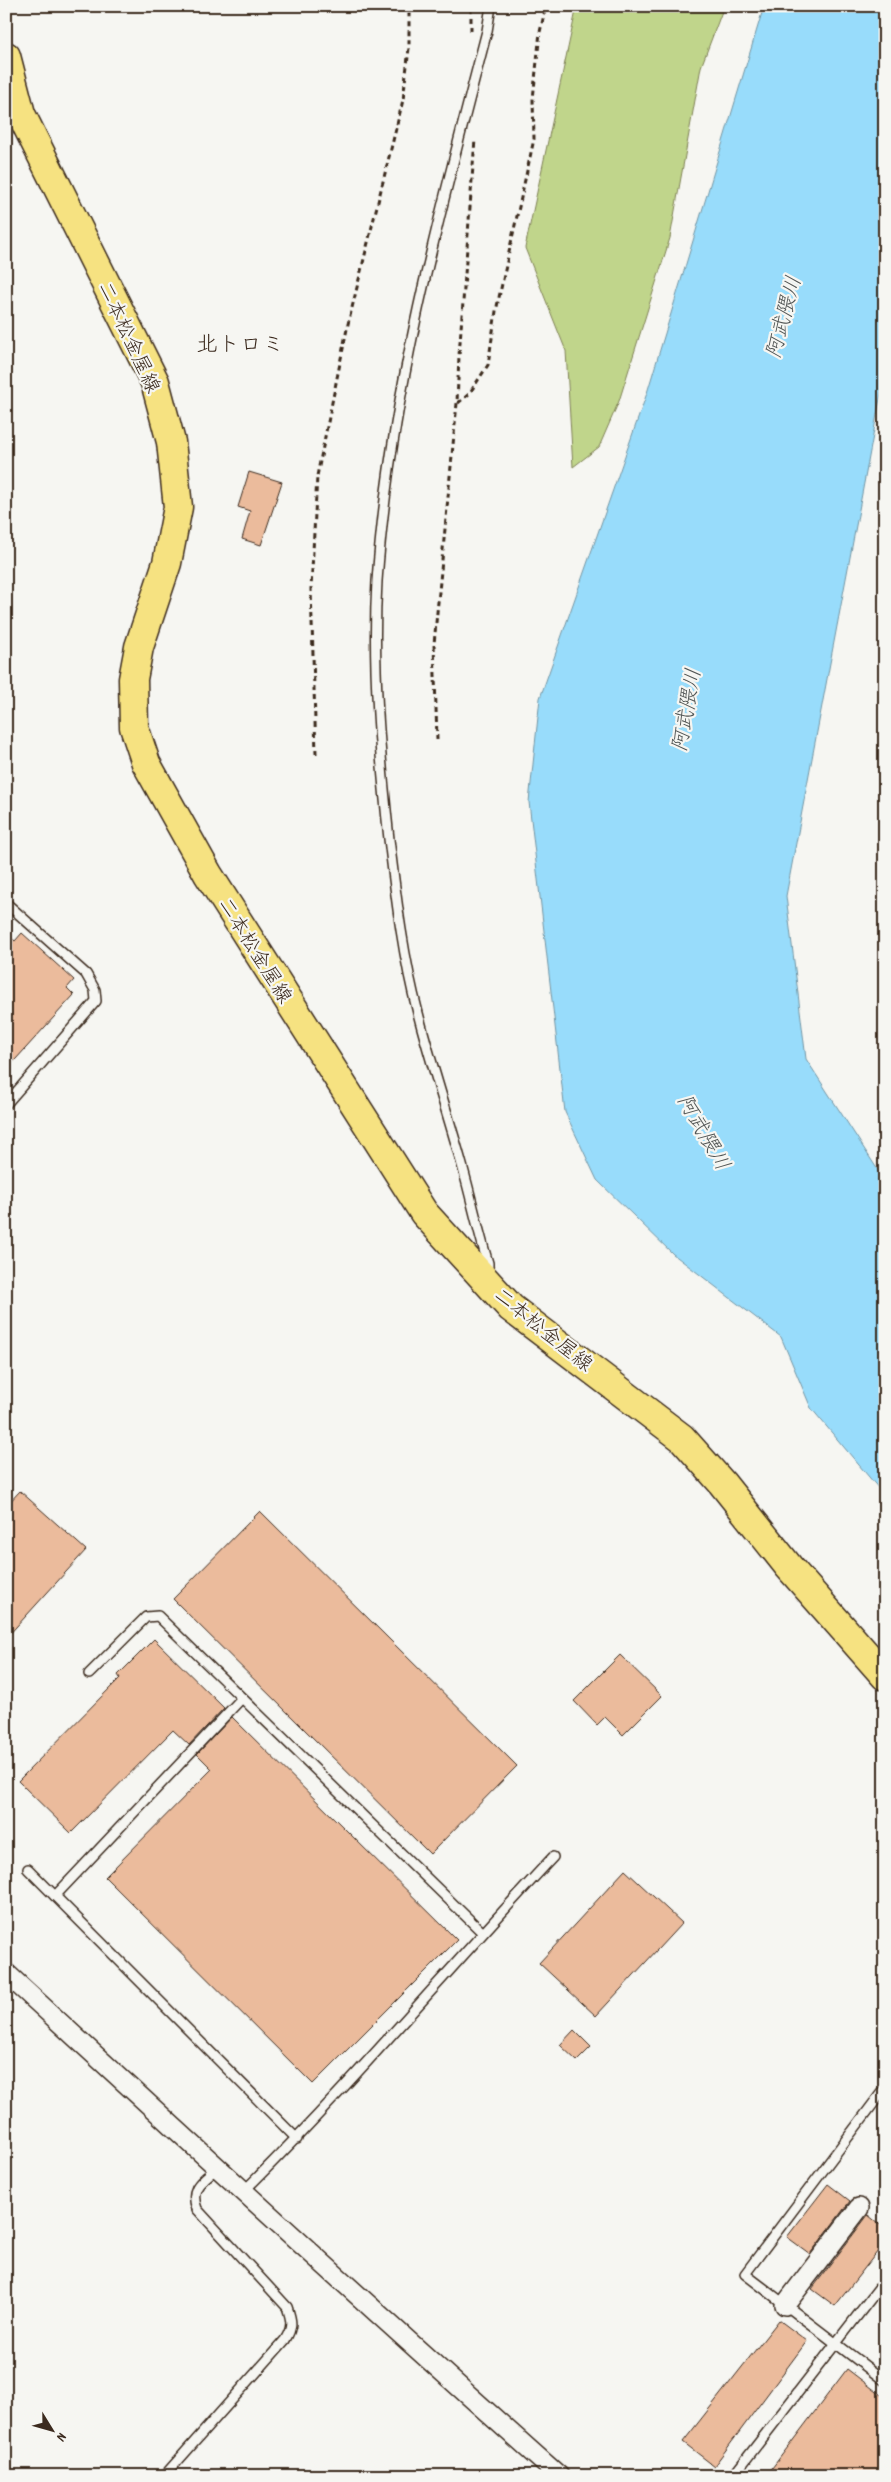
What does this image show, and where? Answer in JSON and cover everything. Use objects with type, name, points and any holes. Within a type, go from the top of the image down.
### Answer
[{"type":"main road","name":"二本松金屋線","points":[[6,56],[21,114],[154,382],[171,442],[178,507],[167,563],[139,647],[133,679],[134,727],[146,763],[208,874],[424,1213],[511,1308],[682,1438],[722,1483],[795,1574],[885,1676]]},
{"type":"street","points":[[6,1973],[243,2193],[559,2476]]},
{"type":"street","points":[[785,2305],[859,2208]]},
{"type":"lane","points":[[486,1280],[488,1262],[417,1011],[404,942],[382,773],[376,672],[377,583],[385,492],[397,410],[422,291],[487,31],[491,6]]},
{"type":"lane","points":[[6,903],[86,974],[95,990],[96,1001],[6,1104]]},
{"type":"lane","points":[[89,1674],[146,1617],[158,1616],[482,1932]]},
{"type":"lane","points":[[55,1896],[242,1698]]},
{"type":"lane","points":[[243,2193],[297,2139],[482,1932],[553,1857]]},
{"type":"lane","points":[[28,1869],[297,2139]]},
{"type":"lane","points":[[885,2088],[745,2274],[885,2380]]},
{"type":"lane","points":[[166,2474],[285,2340],[293,2322],[287,2307],[197,2209],[193,2198],[196,2188],[217,2168]]},
{"type":"lane","points":[[733,2476],[885,2280]]},
{"type":"path","points":[[316,754],[311,589],[317,476],[348,324],[404,100],[409,48],[409,6]]},
{"type":"path","points":[[471,6],[471,32]]},
{"type":"path","points":[[457,403],[469,394],[488,364],[496,311],[534,139],[533,99],[540,32],[546,6]]},
{"type":"path","points":[[437,740],[434,644],[457,403],[458,356],[475,135]]},
{"type":"green space","points":[[577,6],[724,6],[701,67],[670,238],[619,401],[599,447],[573,467],[566,351],[525,248]]},
{"type":"water","name":"阿武隈川","points":[[764,6],[885,6],[885,372],[786,896],[806,1059],[885,1181],[885,1496],[811,1408],[781,1337],[673,1254],[597,1180],[565,1112],[529,802],[540,698],[647,393]]},
{"type":"building","points":[[249,472],[282,482],[261,545],[242,539],[250,511],[238,507]]},
{"type":"building","points":[[6,933],[15,941],[22,933],[74,980],[67,988],[74,995],[6,1070]]},
{"type":"building","points":[[20,1491],[86,1550],[6,1638],[6,1506]]},
{"type":"building","points":[[260,1511],[517,1766],[430,1854],[173,1599]]},
{"type":"building","points":[[154,1639],[224,1708],[189,1745],[173,1730],[71,1833],[18,1781],[120,1678],[118,1675]]},
{"type":"building","points":[[620,1655],[662,1696],[623,1735],[605,1717],[597,1725],[574,1701]]},
{"type":"building","points":[[232,1717],[457,1940],[313,2084],[105,1877],[212,1769],[197,1754]]},
{"type":"building","points":[[625,1870],[682,1923],[596,2016],[539,1963]]},
{"type":"building","points":[[574,2030],[591,2047],[577,2061],[560,2045]]},
{"type":"building","points":[[828,2184],[850,2201],[810,2254],[787,2237]]},
{"type":"building","points":[[868,2215],[885,2229],[885,2242],[835,2306],[812,2289]]},
{"type":"building","points":[[779,2320],[807,2341],[714,2466],[683,2442]]},
{"type":"building","points":[[847,2369],[885,2398],[885,2476],[766,2476]]},
{"type":"district","name":"北トロミ","points":[[240,343]]}]
